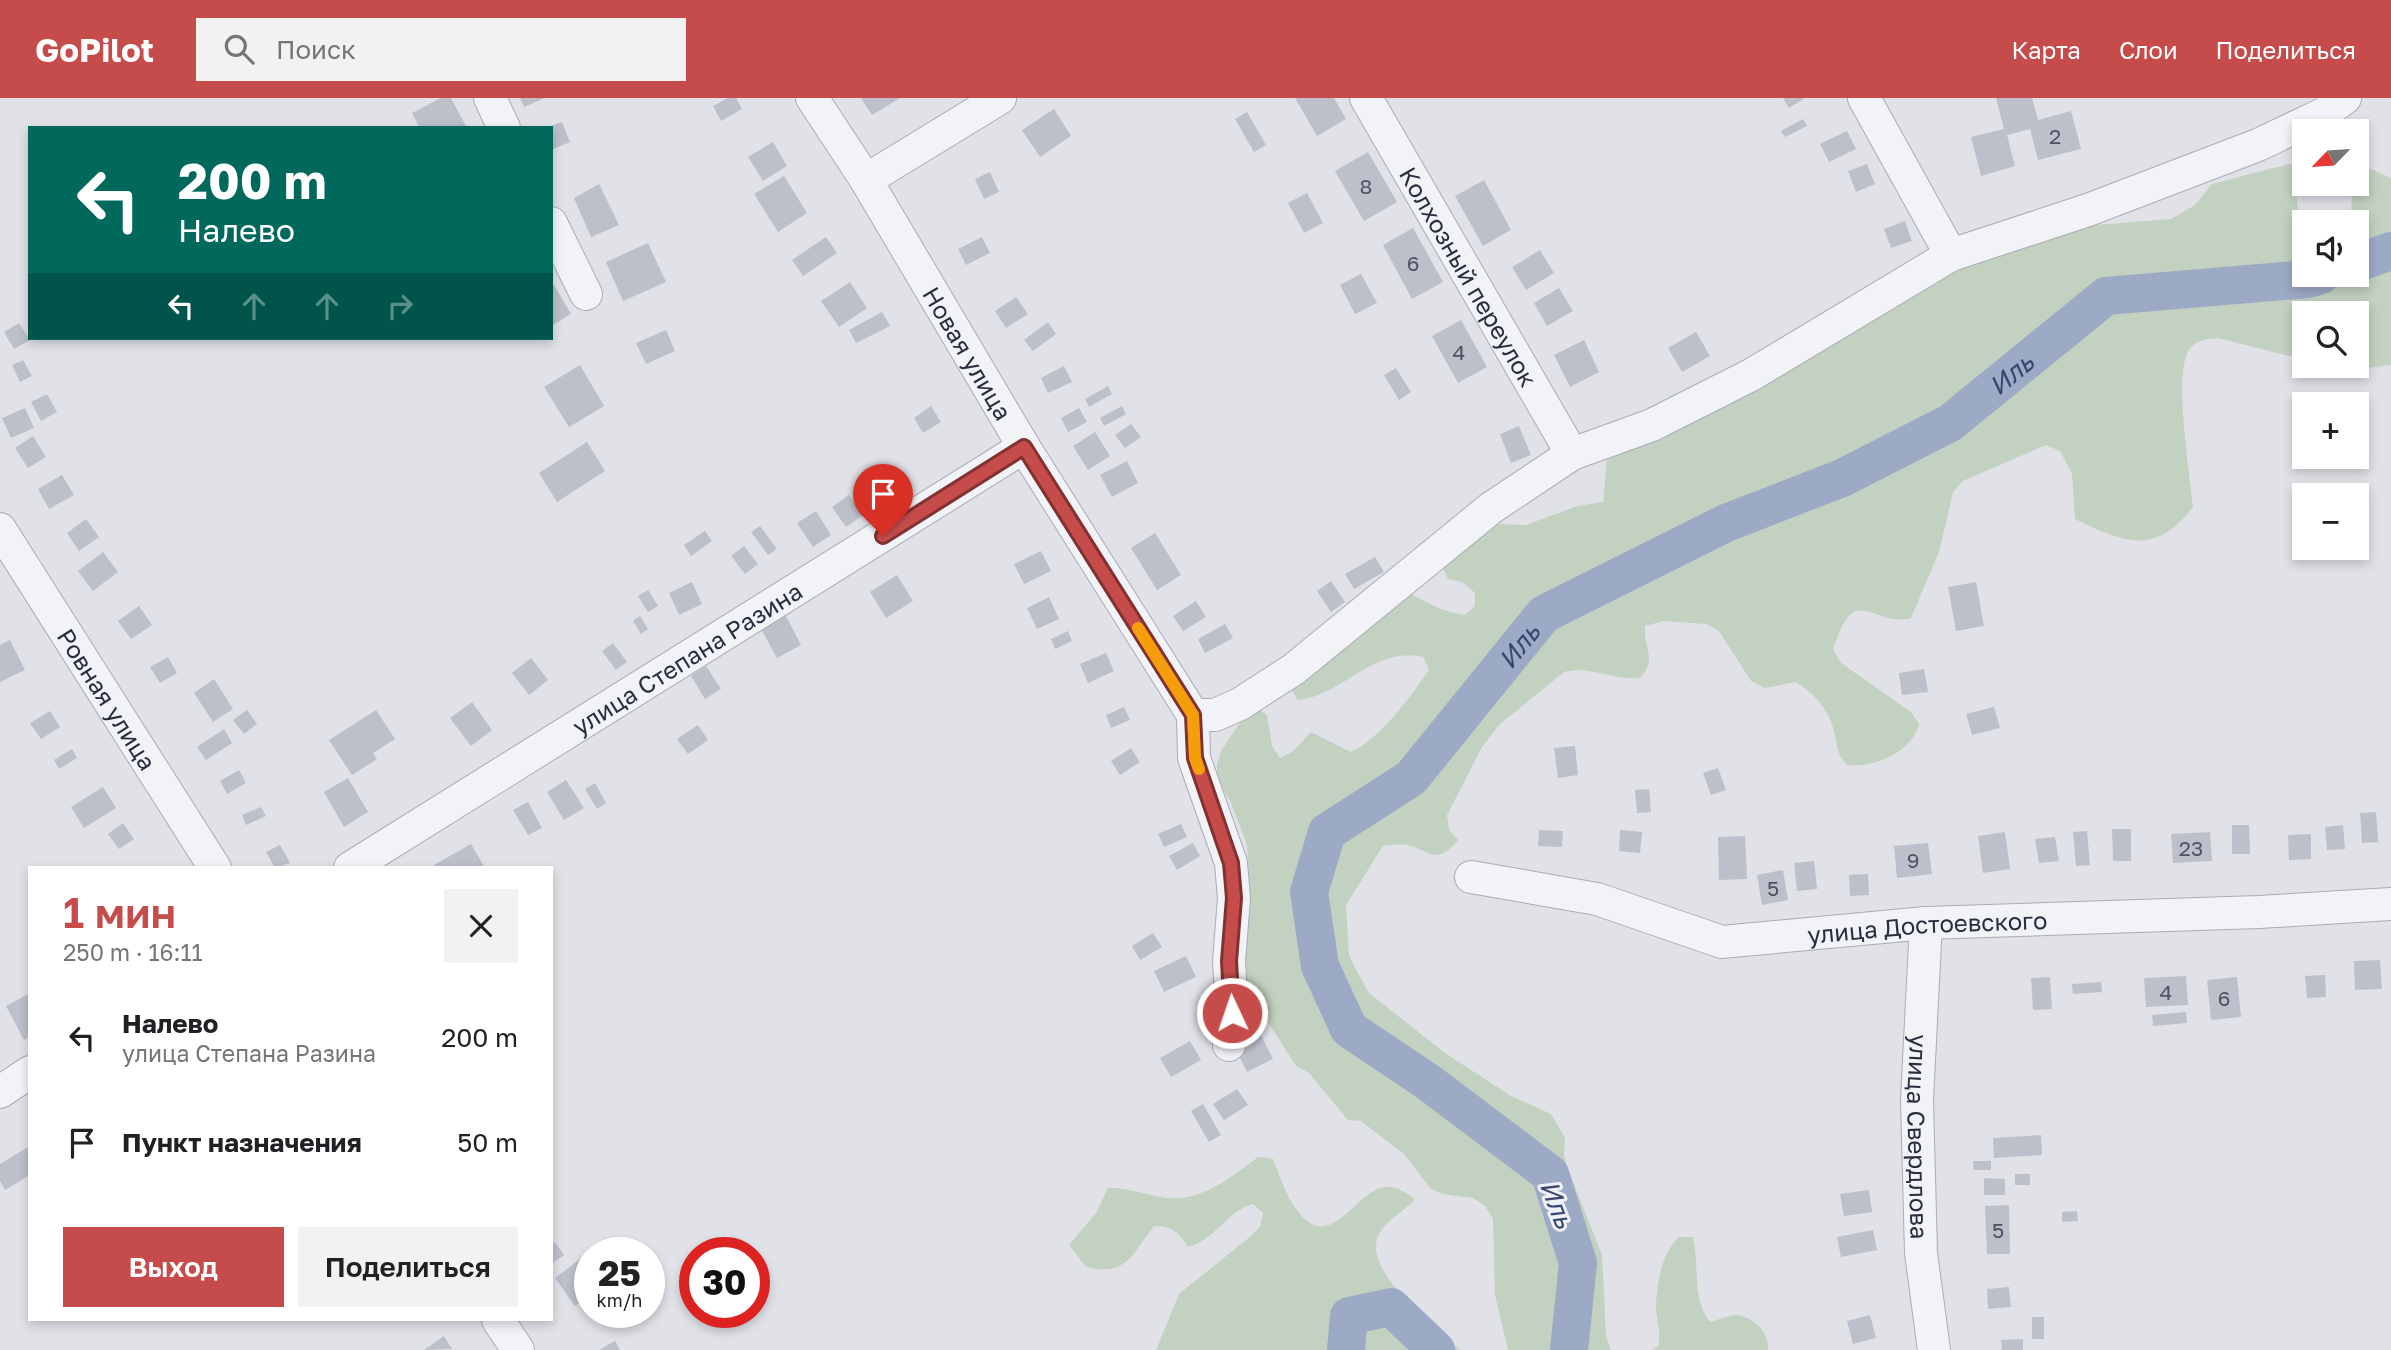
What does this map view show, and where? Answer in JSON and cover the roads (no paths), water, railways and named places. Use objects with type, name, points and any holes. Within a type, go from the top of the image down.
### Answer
[{"type":"street","points":[[490,98],[503,126]]},
{"type":"street","name":"Новая улица","points":[[812,98],[866,180],[1024,447],[1193,715],[1195,758],[1231,863],[1234,898],[1229,961],[1232,1013],[1229,1045]]},
{"type":"street","points":[[866,180],[1000,98]]},
{"type":"street","name":"Колхозный переулок","points":[[1366,98],[1572,454]]},
{"type":"street","points":[[1864,98],[1951,255]]},
{"type":"street","points":[[1193,715],[1215,715],[1240,704],[1294,669],[1491,508],[1572,454],[1652,425],[1751,374],[1951,255],[2088,210],[2259,145],[2323,114],[2344,98]]},
{"type":"street","points":[[553,227],[586,294]]},
{"type":"street","name":"улица Степана Разина","points":[[353,866],[1024,447]]},
{"type":"street","name":"Ровная улица","points":[[0,529],[214,866]]},
{"type":"street","name":"улица Достоевского","points":[[1471,877],[1597,899],[1722,942],[1926,923],[2259,912],[2391,904]]},
{"type":"street","name":"улица Свердлова","points":[[1926,923],[1917,1100],[1921,1253],[1934,1350]]},
{"type":"street","points":[[0,1092],[28,1073]]},
{"type":"street","points":[[499,1321],[518,1350]]},
{"type":"waterway","name":"Иль","points":[[2369,259],[2391,251]]},
{"type":"waterway","name":"Иль","points":[[1569,1350],[1578,1263],[1550,1174],[1428,1082],[1349,1029],[1320,966],[1309,892],[1327,832],[1411,778],[1544,614],[1726,523],[1842,478],[1950,423],[2106,296],[2292,280]]},
{"type":"waterway","name":"Иль","points":[[1346,1350],[1349,1316],[1391,1307],[1436,1350]]}]
